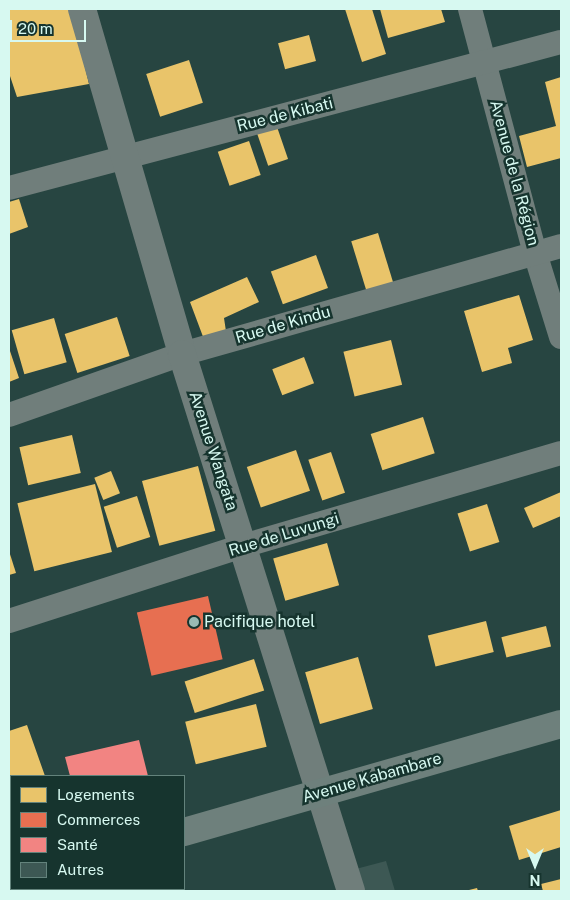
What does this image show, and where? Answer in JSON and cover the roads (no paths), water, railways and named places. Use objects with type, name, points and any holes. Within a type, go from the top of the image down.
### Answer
[{"type":"main road","name":"Avenue Kabambare","points":[[185,832],[561,724]]},
{"type":"street","name":"Avenue Wangata","points":[[82,9],[182,354],[322,792],[351,891]]},
{"type":"street","name":"Avenue de la Région","points":[[470,9],[535,253],[561,337]]},
{"type":"street","name":"Rue de Kibati","points":[[9,188],[126,156],[486,64],[561,42]]},
{"type":"street","name":"Rue de Kindu","points":[[9,416],[182,354],[561,246]]},
{"type":"street","name":"Rue de Luvungi","points":[[9,621],[243,546],[561,453]]},
{"type":"place","name":"Pacifique hotel","points":[[194,622]]}]
